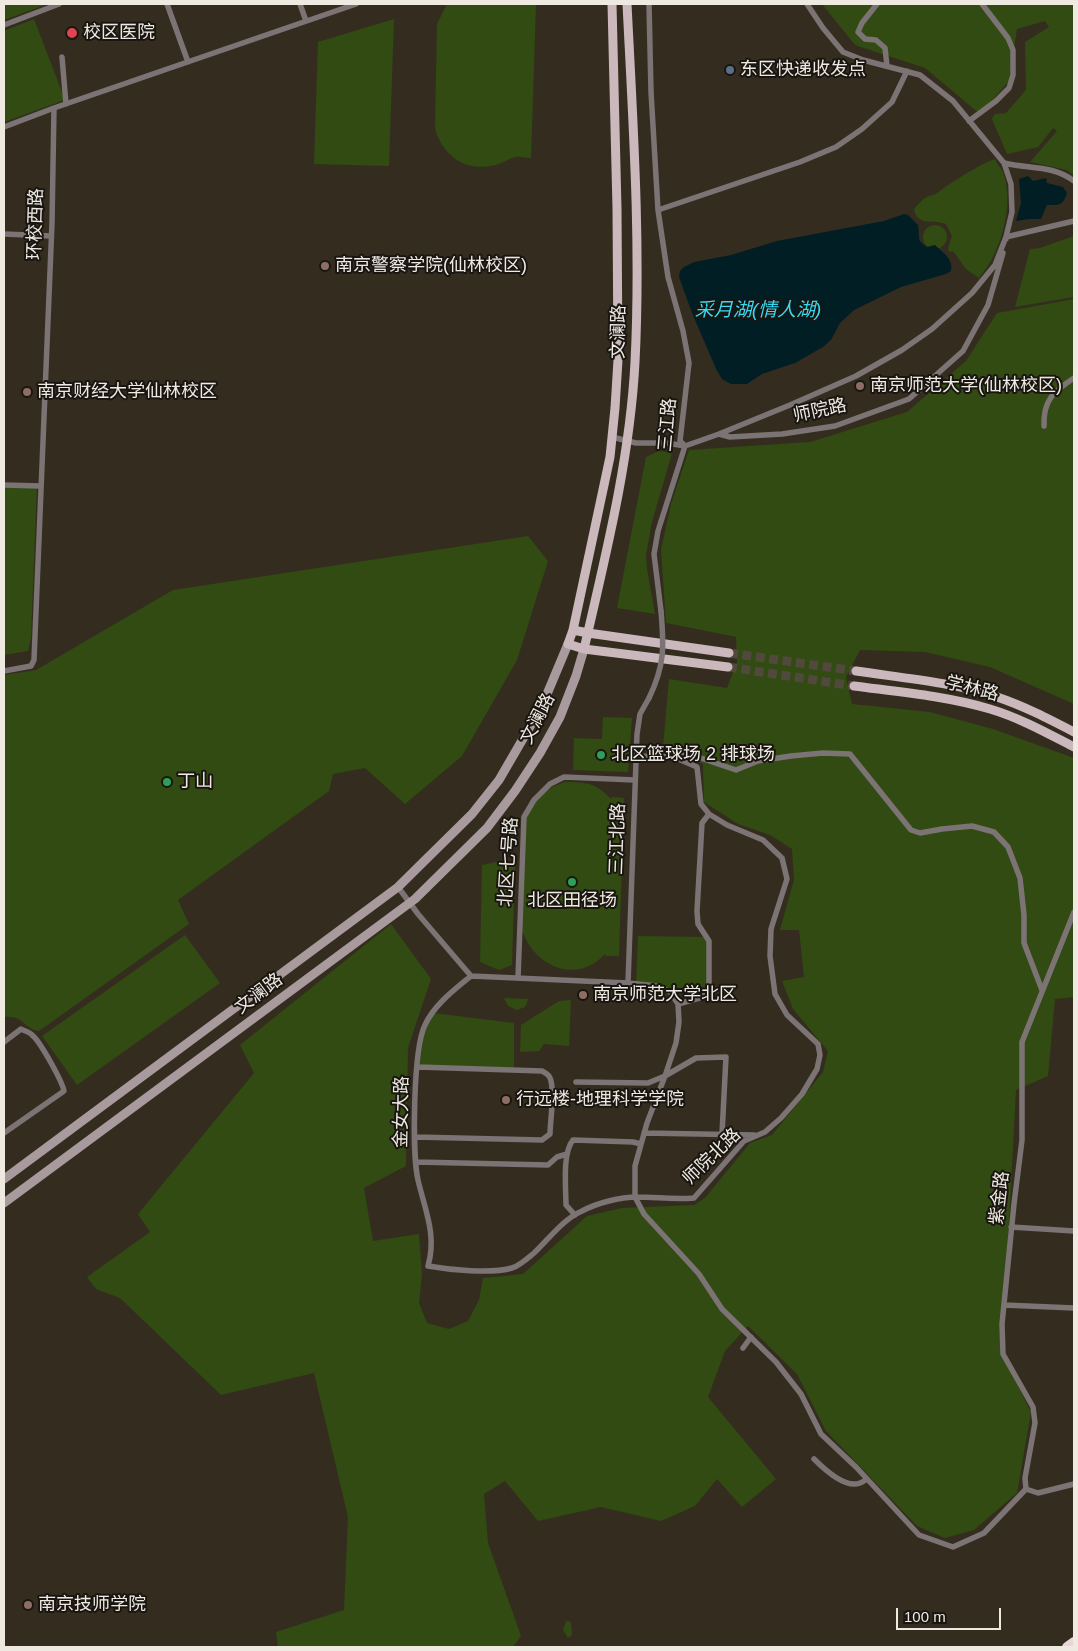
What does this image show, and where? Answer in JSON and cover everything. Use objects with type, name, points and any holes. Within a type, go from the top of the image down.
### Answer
[{"type":"highway","points":[[1067,1647],[1074,1642]]},
{"type":"main road","name":"文澜路","points":[[4,1179],[398,887],[472,814],[499,780],[542,706],[573,630],[610,457],[612,437],[618,360],[617,209],[612,4]]},
{"type":"main road","name":"文澜路","points":[[4,1203],[410,902],[487,828],[540,753],[560,717],[576,676],[588,634],[619,493],[627,440],[635,362],[636,212],[627,4]]},
{"type":"main road","points":[[573,630],[588,634],[729,653]]},
{"type":"main road","points":[[568,644],[584,648],[728,667]]},
{"type":"main road","name":"学林路","points":[[856,671],[954,686],[996,696],[1039,714],[1074,732]]},
{"type":"main road","name":"学林路","points":[[854,686],[950,699],[992,710],[1033,726],[1074,747]]},
{"type":"street","points":[[4,25],[59,4]]},
{"type":"street","points":[[167,4],[188,62]]},
{"type":"street","points":[[300,4],[306,21]]},
{"type":"street","points":[[4,127],[356,4]]},
{"type":"street","name":"三江路","points":[[649,4],[651,92],[658,210],[668,277],[683,332],[689,363],[680,441],[685,446],[658,531],[654,554],[662,611],[663,659]]},
{"type":"street","name":"师院路","points":[[719,434],[730,437],[782,434],[835,426],[909,399],[962,351],[988,305],[1000,265],[1012,212],[1011,184],[1004,163],[970,121],[946,96],[920,75],[862,60],[843,52],[823,28],[807,4]]},
{"type":"street","points":[[877,4],[862,23],[858,32],[865,40],[876,40],[885,48],[887,66]]},
{"type":"street","points":[[970,121],[996,102],[1009,88],[1013,75],[1013,50],[1008,38],[982,4]]},
{"type":"street","points":[[62,57],[66,104]]},
{"type":"street","points":[[658,210],[800,162],[836,147],[862,129],[892,102],[907,71]]},
{"type":"street","name":"环校西路","points":[[4,671],[31,666],[34,660],[51,236],[54,108]]},
{"type":"street","points":[[1004,163],[1018,167],[1059,171],[1074,181]]},
{"type":"street","points":[[1006,237],[1074,221]]},
{"type":"street","points":[[4,234],[51,236]]},
{"type":"street","name":"师院路","points":[[612,437],[636,443],[667,443],[685,446],[719,434],[856,376],[902,350],[932,329],[972,292],[995,265],[1006,237]]},
{"type":"street","points":[[1044,426],[1046,405],[1050,398],[1055,391],[1074,378]]},
{"type":"street","points":[[4,485],[40,486]]},
{"type":"street","name":"三江北路","points":[[628,983],[635,757],[640,714],[656,683],[663,659]]},
{"type":"street","points":[[635,757],[669,755],[683,752],[736,770],[758,761],[791,756],[823,753],[850,754],[911,830],[920,833],[972,826],[994,832],[1008,847],[1020,878],[1024,915],[1024,943],[1042,990]]},
{"type":"street","points":[[669,755],[697,767],[701,804],[709,814],[702,823],[697,910],[698,924],[709,941],[709,989],[703,997],[678,1004]]},
{"type":"street","name":"北区七号路","points":[[518,978],[524,817],[534,800],[550,784],[564,777],[635,780]]},
{"type":"street","name":"师院北路","points":[[428,1266],[464,1270],[513,1268],[533,1254],[560,1226],[581,1211],[606,1202],[635,1197],[694,1198],[744,1141],[765,1132],[781,1118],[802,1094],[817,1069],[820,1055],[818,1044],[787,1015],[775,994],[770,956],[771,929],[787,879],[782,858],[763,840],[727,825],[709,814]]},
{"type":"street","points":[[398,887],[418,914],[471,976],[628,983],[657,986],[670,992],[678,1004],[676,1043],[644,1133],[635,1166],[635,1197],[644,1214],[699,1274],[722,1309],[776,1362],[801,1394],[822,1434],[867,1479],[918,1535],[953,1547],[984,1533],[1026,1489],[1038,1493],[1074,1484]]},
{"type":"street","name":"紫金路","points":[[1026,1489],[1025,1478],[1035,1423],[1033,1407],[1003,1354],[1002,1324],[1022,1140],[1022,1042],[1074,912]]},
{"type":"street","name":"金女大路","points":[[428,1266],[432,1248],[430,1221],[418,1179],[415,1137],[419,1040],[425,1024],[448,994],[471,976]]},
{"type":"street","points":[[709,989],[728,990]]},
{"type":"street","points":[[4,1042],[21,1029],[33,1035],[54,1068],[64,1091],[4,1133]]},
{"type":"street","points":[[576,1082],[648,1083],[665,1076],[696,1058],[726,1057],[722,1134]]},
{"type":"street","points":[[415,1137],[542,1140],[550,1134],[551,1082],[549,1076],[542,1071],[418,1067]]},
{"type":"street","points":[[644,1133],[759,1134]]},
{"type":"street","points":[[575,1215],[566,1205],[567,1154],[569,1145],[573,1140],[641,1144]]},
{"type":"street","points":[[416,1162],[548,1165],[557,1157],[567,1154]]},
{"type":"street","points":[[1012,1227],[1074,1231]]},
{"type":"street","points":[[1004,1305],[1074,1308]]},
{"type":"street","points":[[743,1348],[751,1337]]},
{"type":"street","points":[[814,1459],[826,1472],[848,1483],[860,1484],[867,1479]]},
{"type":"green space","points":[[4,4],[48,4],[4,20]]},
{"type":"green space","points":[[447,4],[536,4],[531,158],[515,157],[500,164],[480,167],[471,166],[455,158],[442,145],[435,128],[437,24]]},
{"type":"green space","points":[[822,4],[1074,4],[1074,176],[1067,170],[1030,162],[1057,131],[1053,128],[1038,147],[1007,154],[992,119],[995,114],[1006,113],[1026,90],[1025,42],[1049,27],[1045,21],[1017,29],[1009,81],[980,114],[925,68],[855,45]]},
{"type":"green space","points":[[34,19],[65,100],[4,122],[4,31]]},
{"type":"green space","points":[[394,19],[389,166],[314,164],[318,42]]},
{"type":"green space","points":[[995,159],[1003,172],[1006,185],[1007,199],[1004,228],[994,255],[979,278],[966,269],[953,251],[949,252],[948,248],[952,236],[946,224],[922,220],[916,215],[914,209],[925,198]]},
{"type":"green space","points":[[935,225],[943,229],[947,237],[943,245],[935,249],[927,245],[923,237],[927,229]]},
{"type":"green space","points":[[1074,236],[1074,297],[1015,307],[1030,249],[1040,248]]},
{"type":"green space","points":[[1074,299],[1074,704],[990,667],[925,652],[860,650],[846,677],[852,704],[930,712],[993,729],[1074,758],[1074,997],[1055,999],[1048,1076],[1016,1090],[1002,1355],[1031,1412],[1017,1493],[974,1530],[945,1538],[917,1526],[826,1431],[797,1374],[748,1326],[725,1351],[708,1397],[776,1479],[742,1507],[717,1479],[695,1506],[661,1521],[601,1507],[538,1521],[505,1481],[484,1494],[488,1543],[521,1636],[513,1647],[278,1647],[276,1632],[344,1610],[348,1517],[314,1373],[221,1395],[120,1298],[96,1289],[87,1277],[150,1232],[138,1214],[254,1073],[240,1045],[391,924],[431,979],[408,1048],[406,1166],[364,1188],[373,1241],[419,1234],[422,1274],[419,1303],[427,1323],[449,1329],[468,1321],[479,1300],[483,1278],[523,1274],[587,1216],[622,1208],[694,1205],[705,1198],[750,1143],[772,1135],[823,1072],[828,1051],[793,1009],[782,981],[804,977],[799,930],[780,930],[794,880],[792,849],[770,835],[738,824],[704,802],[703,764],[663,747],[669,679],[727,688],[737,662],[736,637],[666,623],[661,550],[671,504],[689,450],[810,442],[907,412],[966,361],[997,313]]},
{"type":"green space","points":[[659,451],[672,453],[652,522],[646,555],[655,614],[617,608],[646,457]]},
{"type":"green space","points":[[4,484],[37,485],[31,638],[28,651],[4,655]]},
{"type":"green space","name":"丁山","points":[[528,536],[548,561],[517,660],[462,756],[405,804],[365,768],[333,774],[329,791],[178,900],[189,924],[39,1031],[30,1028],[16,1018],[4,1017],[4,675],[36,670],[173,590]]},
{"type":"green space","name":"北区篮球场 2 排球场","points":[[603,717],[632,718],[628,772],[573,770],[574,738],[602,739]]},
{"type":"green space","name":"北区田径场","points":[[565,782],[590,784],[611,799],[612,797],[624,798],[619,956],[606,956],[605,954],[594,963],[582,969],[570,970],[558,968],[536,954],[522,930],[526,815],[542,793]]},
{"type":"green space","points":[[501,861],[515,866],[512,965],[499,970],[480,962],[482,865]]},
{"type":"green space","points":[[185,935],[220,983],[77,1085],[42,1036]]},
{"type":"green space","points":[[638,936],[705,937],[709,941],[709,989],[691,996],[636,983]]},
{"type":"green space","points":[[504,998],[528,1000],[525,1007],[517,1010],[508,1006]]},
{"type":"green space","points":[[571,1000],[569,1046],[544,1044],[539,1051],[520,1052],[521,1025],[559,1001]]},
{"type":"green space","points":[[433,1013],[514,1023],[514,1069],[418,1067],[419,1040]]},
{"type":"green space","points":[[566,1621],[571,1623],[572,1635],[568,1638],[563,1630]]},
{"type":"water","points":[[1028,176],[1033,181],[1046,178],[1047,183],[1063,187],[1067,193],[1062,203],[1047,205],[1041,219],[1016,221],[1021,203],[1019,179]]},
{"type":"water","name":"采月湖(情人湖)","points":[[904,214],[908,215],[918,225],[921,242],[927,247],[935,245],[947,256],[951,263],[951,271],[901,287],[854,310],[840,323],[831,340],[823,347],[795,363],[762,374],[747,384],[731,384],[722,379],[692,313],[679,277],[680,271],[684,267],[694,262],[731,255],[777,241],[884,221]]},
{"type":"tunnel","points":[[729,653],[856,671]]},
{"type":"tunnel","points":[[728,667],[854,686]]},
{"type":"place","name":"校区医院","points":[[72,33]]},
{"type":"place","name":"东区快递收发点","points":[[730,70]]},
{"type":"place","name":"南京警察学院(仙林校区)","points":[[325,266]]},
{"type":"place","name":"南京师范大学(仙林校区)","points":[[860,386]]},
{"type":"place","name":"南京财经大学仙林校区","points":[[27,392]]},
{"type":"place","name":"北区篮球场 2 排球场","points":[[601,755]]},
{"type":"place","name":"丁山","points":[[167,782]]},
{"type":"place","name":"北区田径场","points":[[572,882]]},
{"type":"place","name":"南京师范大学北区","points":[[583,995]]},
{"type":"place","name":"行远楼-地理科学学院","points":[[506,1100]]},
{"type":"place","name":"南京技师学院","points":[[28,1605]]}]
